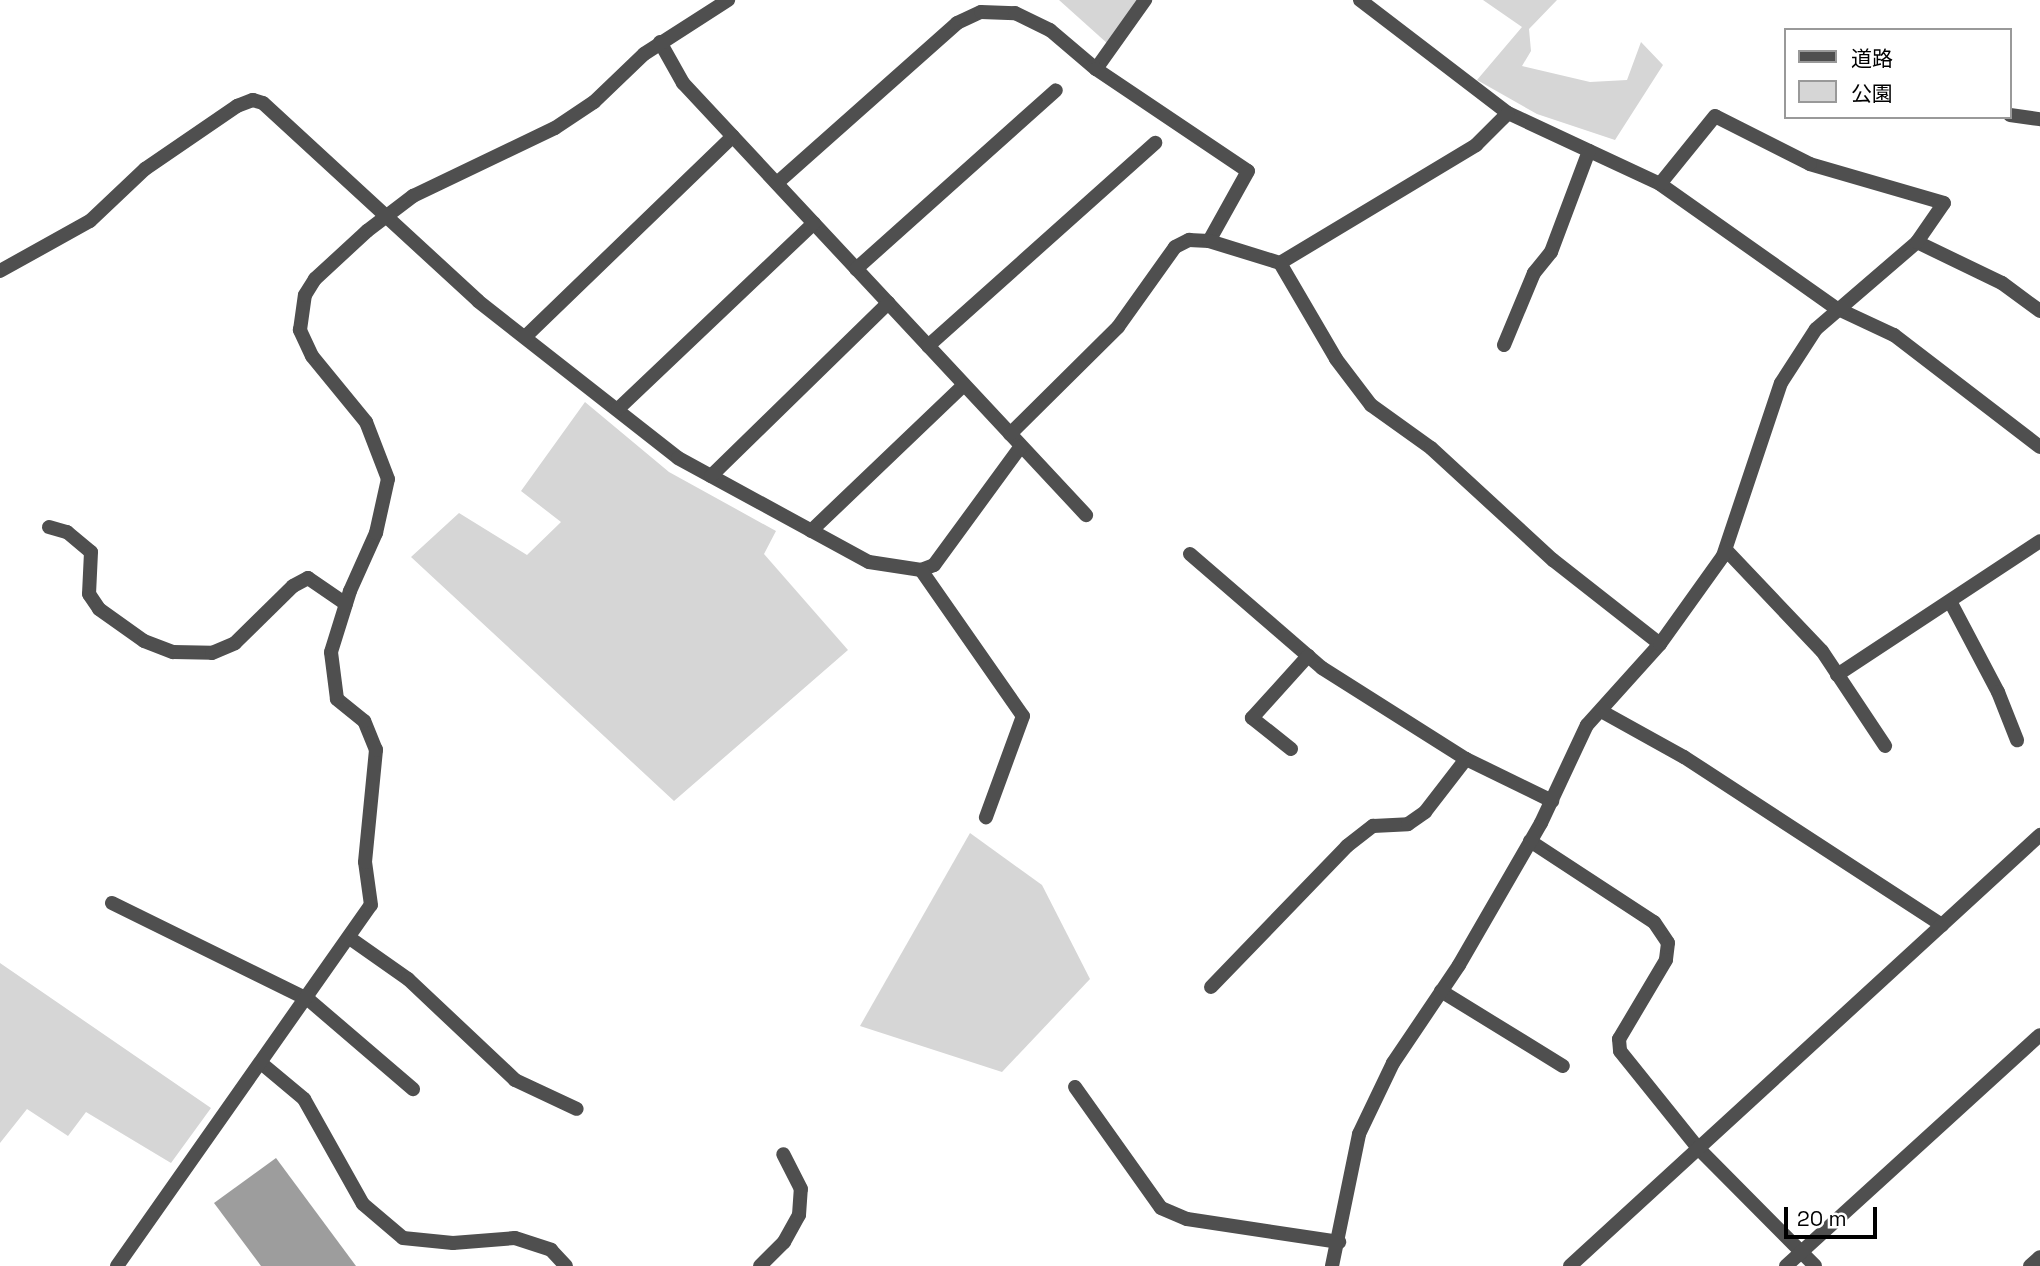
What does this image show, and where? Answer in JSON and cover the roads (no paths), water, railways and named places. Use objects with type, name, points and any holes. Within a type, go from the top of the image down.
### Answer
[{"type":"street","points":[[117,1266],[309,1000],[371,905],[365,862],[376,750],[364,721],[337,699],[331,652],[346,604],[376,533],[388,479],[366,422],[312,356],[300,330],[300,312],[315,279],[388,215],[464,168],[555,128],[594,102],[660,42],[728,0]]},
{"type":"street","points":[[1096,69],[1145,0]]},
{"type":"street","points":[[1360,0],[1508,113],[1660,184],[1836,308],[1876,325],[1923,354],[2040,447]]},
{"type":"street","points":[[776,183],[957,23],[981,12],[1015,13],[1049,30],[1096,69],[1248,171],[1209,241]]},
{"type":"street","points":[[660,42],[683,83],[1086,515]]},
{"type":"street","points":[[856,269],[1056,90]]},
{"type":"street","points":[[0,271],[90,221],[145,169],[237,106],[253,100],[263,103],[388,215],[478,301],[678,458],[869,562],[920,570],[944,554],[1021,446]]},
{"type":"street","points":[[1280,263],[1476,145],[1508,113]]},
{"type":"street","points":[[2012,114],[2040,119]]},
{"type":"street","points":[[1332,1266],[1359,1134],[1393,1063],[1441,991],[1530,841],[1552,801],[1587,725],[1660,645],[1726,550],[1781,383],[1816,329],[1836,308],[1917,242],[1944,203],[1810,164],[1715,116],[1660,184]]},
{"type":"street","points":[[526,337],[733,136]]},
{"type":"street","points":[[928,346],[1155,143]]},
{"type":"street","points":[[1504,345],[1534,273],[1551,252],[1589,151]]},
{"type":"street","points":[[618,409],[814,223]]},
{"type":"street","points":[[1010,434],[1118,327],[1175,247],[1188,240],[1209,241],[1280,263],[1336,359],[1371,405],[1431,449],[1553,559],[1660,645]]},
{"type":"street","points":[[1917,242],[2002,283],[2040,311]]},
{"type":"street","points":[[711,476],[888,303]]},
{"type":"street","points":[[811,531],[964,385]]},
{"type":"street","points":[[49,527],[67,532],[91,552],[89,594],[99,609],[144,641],[173,652],[212,653],[235,643],[293,586],[308,578],[346,604]]},
{"type":"street","points":[[1837,675],[1951,603],[2040,541]]},
{"type":"street","points":[[1726,550],[1822,651],[1885,746]]},
{"type":"street","points":[[1191,554],[1308,656],[1466,759],[1552,801]]},
{"type":"street","points":[[920,570],[1023,716],[986,817]]},
{"type":"street","points":[[1951,603],[1998,692],[2017,740]]},
{"type":"street","points":[[1291,749],[1252,718],[1308,656]]},
{"type":"street","points":[[1601,711],[1685,757],[1942,925]]},
{"type":"street","points":[[1210,987],[1347,846],[1373,827],[1408,824],[1425,812],[1466,759]]},
{"type":"street","points":[[1570,1266],[2040,835]]},
{"type":"street","points":[[1530,841],[1654,922],[1668,943],[1666,960],[1619,1039],[1620,1051],[1698,1148],[1815,1266]]},
{"type":"street","points":[[112,903],[309,1000],[413,1088]]},
{"type":"street","points":[[351,939],[408,979],[515,1080],[577,1109]]},
{"type":"street","points":[[1441,991],[1563,1066]]},
{"type":"street","points":[[1786,1266],[2040,1035]]},
{"type":"street","points":[[261,1063],[304,1099],[363,1204],[403,1238],[453,1244],[515,1238],[551,1250],[566,1266]]},
{"type":"street","points":[[1075,1087],[1161,1208],[1187,1219],[1339,1242]]},
{"type":"street","points":[[760,1266],[784,1242],[799,1214],[801,1189],[783,1154]]},
{"type":"street","points":[[2030,1266],[2040,1257]]}]
